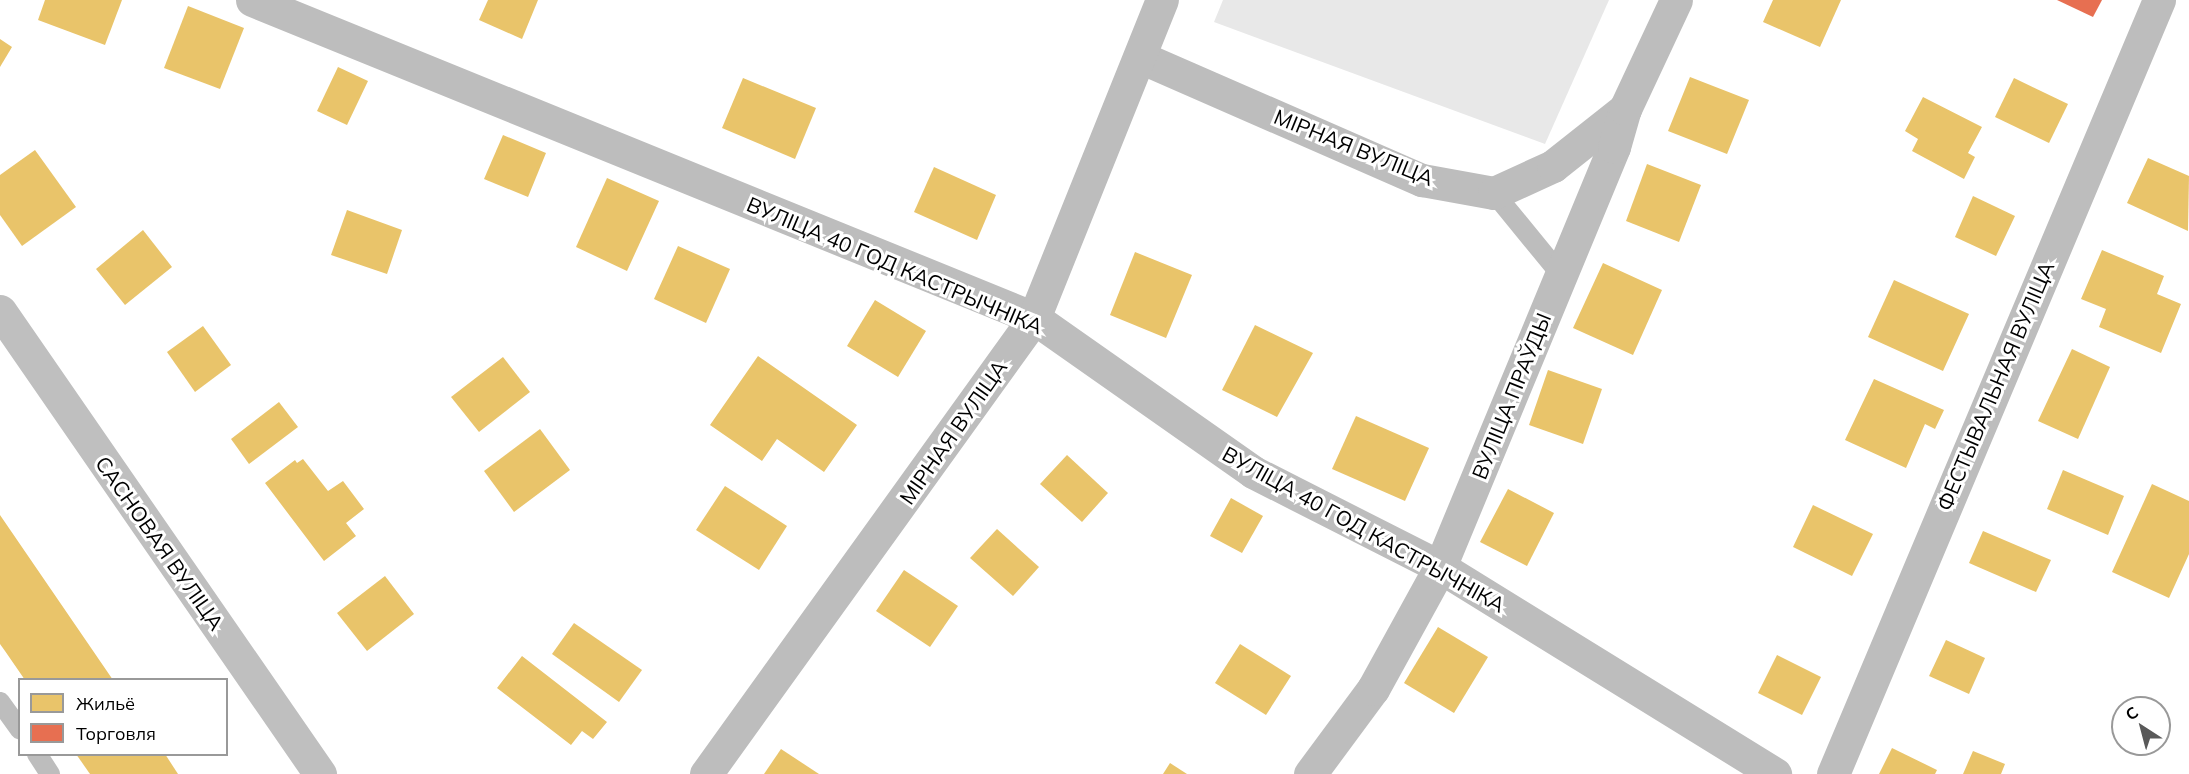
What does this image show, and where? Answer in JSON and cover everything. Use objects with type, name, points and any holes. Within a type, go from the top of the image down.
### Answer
[{"type":"main road","name":"САСНОВАЯ ВУЛІЦА","points":[[0,311],[320,774]]},
{"type":"street","name":"ВУЛІЦА 40 ГОД КАСТРЫЧНІКА","points":[[252,0],[1034,318],[1253,472],[1440,567],[1775,774]]},
{"type":"street","name":"МІРНАЯ ВУЛІЦА","points":[[706,774],[1034,318],[1162,0]]},
{"type":"street","name":"ВУЛІЦА ПРАЎДЫ","points":[[1310,774],[1373,689],[1440,567],[1614,147],[1625,109],[1676,0]]},
{"type":"street","name":"ФЕСТЫВАЛЬНАЯ ВУЛІЦА","points":[[1833,774],[2159,0]]},
{"type":"street","name":"МІРНАЯ ВУЛІЦА","points":[[1140,57],[1422,180],[1494,193]]},
{"type":"street","points":[[1494,193],[1553,166],[1625,109]]},
{"type":"lane","points":[[1494,193],[1561,275]]},
{"type":"lane","points":[[0,702],[18,727]]},
{"type":"lane","points":[[38,756],[50,774]]},
{"type":"shaded area","points":[[1223,0],[1609,0],[1545,144],[1214,22]]},
{"type":"building: Жильё","points":[[45,0],[122,0],[105,45],[38,20]]},
{"type":"building: Жильё","points":[[488,0],[538,0],[522,39],[479,20]]},
{"type":"building: Жильё","points":[[1773,0],[1841,0],[1820,47],[1763,22]]},
{"type":"building: Жильё","points":[[188,6],[244,28],[220,89],[164,68]]},
{"type":"building: Жильё","points":[[0,39],[12,47],[0,67]]},
{"type":"building: Жильё","points":[[338,67],[368,81],[347,125],[317,111]]},
{"type":"building: Жильё","points":[[1690,77],[1749,100],[1727,154],[1668,131]]},
{"type":"building: Жильё","points":[[743,78],[816,108],[795,159],[722,128]]},
{"type":"building: Жильё","points":[[2014,78],[2068,104],[2049,143],[1995,117]]},
{"type":"building: Жильё","points":[[1923,97],[1982,127],[1968,153],[1975,157],[1964,179],[1912,151],[1918,139],[1905,131]]},
{"type":"building: Жильё","points":[[503,135],[546,153],[528,197],[484,179]]},
{"type":"building: Жильё","points":[[35,150],[76,207],[22,246],[0,215],[0,175]]},
{"type":"building: Жильё","points":[[2148,158],[2189,176],[2188,231],[2127,203]]},
{"type":"building: Жильё","points":[[1647,164],[1701,185],[1679,242],[1626,221]]},
{"type":"building: Жильё","points":[[934,167],[996,195],[977,240],[914,212]]},
{"type":"building: Жильё","points":[[607,178],[659,201],[627,271],[576,247]]},
{"type":"building: Жильё","points":[[1973,196],[2015,216],[1996,256],[1955,237]]},
{"type":"building: Жильё","points":[[347,210],[402,230],[387,274],[331,255]]},
{"type":"building: Жильё","points":[[143,230],[172,267],[125,305],[96,269]]},
{"type":"building: Жильё","points":[[678,246],[730,269],[706,323],[654,299]]},
{"type":"building: Жильё","points":[[2102,250],[2164,276],[2157,294],[2181,304],[2161,353],[2099,327],[2106,309],[2081,299]]},
{"type":"building: Жильё","points":[[1135,252],[1192,275],[1166,338],[1110,315]]},
{"type":"building: Жильё","points":[[1603,263],[1662,290],[1633,355],[1573,328]]},
{"type":"building: Жильё","points":[[1894,280],[1969,314],[1943,371],[1868,337]]},
{"type":"building: Жильё","points":[[875,300],[926,331],[898,377],[847,346]]},
{"type":"building: Жильё","points":[[1255,325],[1313,353],[1277,417],[1222,390]]},
{"type":"building: Жильё","points":[[203,326],[231,365],[195,392],[167,352]]},
{"type":"building: Жильё","points":[[2072,349],[2110,367],[2078,439],[2038,421]]},
{"type":"building: Жильё","points":[[758,356],[857,425],[824,472],[777,439],[762,461],[710,425]]},
{"type":"building: Жильё","points":[[503,357],[530,392],[479,432],[451,397]]},
{"type":"building: Жильё","points":[[1548,370],[1602,389],[1583,444],[1529,425]]},
{"type":"building: Жильё","points":[[1874,379],[1944,410],[1935,429],[1925,424],[1906,468],[1845,440]]},
{"type":"building: Жильё","points":[[279,402],[298,427],[249,464],[231,439]]},
{"type":"building: Жильё","points":[[1356,416],[1429,448],[1405,501],[1332,469]]},
{"type":"building: Жильё","points":[[540,429],[570,470],[514,512],[484,471]]},
{"type":"building: Жильё","points":[[1067,455],[1108,493],[1082,522],[1040,484]]},
{"type":"building: Жильё","points":[[303,459],[328,491],[343,481],[364,509],[346,523],[356,536],[324,561],[265,483],[295,460],[297,463]]},
{"type":"building: Жильё","points":[[2063,470],[2124,496],[2108,535],[2047,509]]},
{"type":"building: Жильё","points":[[2152,484],[2189,501],[2189,554],[2169,598],[2112,572]]},
{"type":"building: Жильё","points":[[725,486],[787,526],[759,570],[696,530]]},
{"type":"building: Жильё","points":[[1508,489],[1554,513],[1527,566],[1480,542]]},
{"type":"building: Жильё","points":[[1231,498],[1263,516],[1242,553],[1210,536]]},
{"type":"building: Жильё","points":[[1813,505],[1873,534],[1852,576],[1793,547]]},
{"type":"building: Жильё","points":[[0,515],[112,678],[24,678],[0,644]]},
{"type":"building: Жильё","points":[[997,529],[1039,567],[1013,596],[970,558]]},
{"type":"building: Жильё","points":[[1983,531],[2051,560],[2036,592],[1969,563]]},
{"type":"building: Жильё","points":[[904,570],[958,606],[930,647],[876,611]]},
{"type":"building: Жильё","points":[[385,576],[414,614],[367,651],[337,613]]},
{"type":"building: Жильё","points":[[574,623],[642,670],[619,702],[552,654]]},
{"type":"building: Жильё","points":[[1438,627],[1488,657],[1454,713],[1404,683]]},
{"type":"building: Жильё","points":[[1946,640],[1985,658],[1969,694],[1929,676]]},
{"type":"building: Жильё","points":[[1240,644],[1291,676],[1266,715],[1215,683]]},
{"type":"building: Жильё","points":[[1777,655],[1821,677],[1802,715],[1758,693]]},
{"type":"building: Жильё","points":[[522,656],[607,722],[593,739],[582,731],[571,745],[497,688]]},
{"type":"building: Жильё","points":[[1892,748],[1937,770],[1935,774],[1879,774]]},
{"type":"building: Жильё","points":[[781,749],[819,774],[764,774]]},
{"type":"building: Жильё","points":[[1973,751],[2005,764],[2001,774],[1963,774]]},
{"type":"building: Жильё","points":[[77,756],[166,756],[178,774],[90,774]]},
{"type":"building: Жильё","points":[[1170,763],[1187,774],[1163,774]]},
{"type":"building: Торговля","points":[[2057,0],[2102,0],[2093,17]]}]
